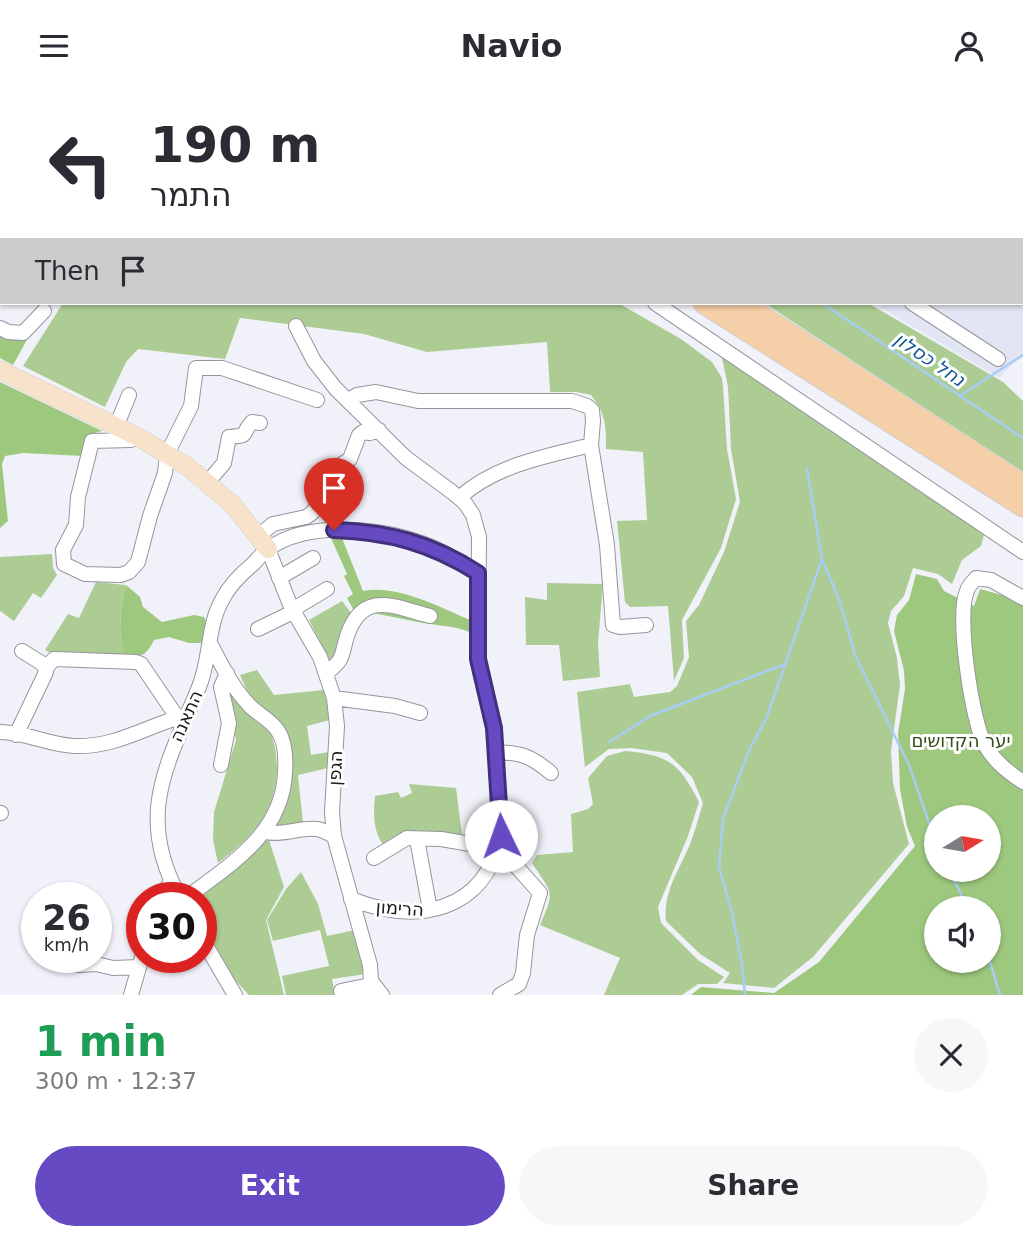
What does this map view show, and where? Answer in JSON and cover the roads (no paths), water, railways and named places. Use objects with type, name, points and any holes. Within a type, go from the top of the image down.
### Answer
[{"type":"highway","points":[[707,305],[1023,506]]},
{"type":"highway","points":[[744,305],[1023,485]]},
{"type":"highway","points":[[884,418],[1023,519]]},
{"type":"main road","points":[[0,370],[138,437],[167,454],[232,504],[263,542]]},
{"type":"street","points":[[658,305],[1023,552]]},
{"type":"street","points":[[915,305],[999,359]]},
{"type":"street","points":[[0,328],[8,332],[23,333],[44,311]]},
{"type":"street","name":"הרימון","points":[[296,327],[314,361],[348,400],[405,458],[459,498],[477,527],[478,659],[492,719],[496,752],[501,836],[499,847],[489,870],[471,891],[455,903],[439,909],[369,906],[351,899]]},
{"type":"street","points":[[138,437],[131,440],[108,439],[92,442],[78,497],[76,525],[63,550],[64,564],[69,568],[85,574],[121,575],[129,572],[138,562],[165,473],[167,454],[191,406],[196,368],[222,368],[317,400]]},
{"type":"street","points":[[348,400],[376,391],[418,401],[572,401],[587,405],[592,410],[591,445],[607,545],[613,625],[646,625]]},
{"type":"street","points":[[116,427],[130,395]]},
{"type":"street","points":[[207,483],[224,463],[229,436],[241,437],[245,435],[251,422],[260,423]]},
{"type":"street","points":[[263,542],[273,524],[306,517],[312,513],[320,502],[324,480],[330,472],[350,459],[359,435],[379,430]]},
{"type":"street","points":[[459,498],[485,478],[525,461],[591,445]]},
{"type":"street","points":[[263,542],[315,531],[358,530],[404,538],[430,546],[478,573]]},
{"type":"street","name":"הגפן","points":[[263,542],[293,611],[314,644],[334,698],[337,726],[332,812],[334,836],[370,965],[369,987]]},
{"type":"street","name":"התאנה","points":[[171,881],[159,842],[159,797],[171,751],[182,716],[200,685],[211,627],[222,600],[263,542]]},
{"type":"street","points":[[279,577],[313,558]]},
{"type":"street","points":[[1023,598],[991,580],[976,578],[966,591],[962,642],[983,742],[999,766],[1023,782]]},
{"type":"street","points":[[258,629],[327,589]]},
{"type":"street","points":[[326,673],[340,663],[353,622],[367,607],[385,604],[430,616]]},
{"type":"street","points":[[207,882],[243,855],[265,832],[282,797],[286,764],[283,742],[272,723],[241,695],[210,643]]},
{"type":"street","points":[[22,651],[46,668]]},
{"type":"street","points":[[54,659],[136,662],[141,664],[182,716],[132,737],[94,747],[55,745],[7,733],[46,668],[54,659]]},
{"type":"street","points":[[221,765],[229,723],[221,687],[227,673]]},
{"type":"street","points":[[334,698],[395,706],[420,713]]},
{"type":"street","points":[[496,752],[534,758],[551,773]]},
{"type":"street","points":[[265,832],[275,835],[314,829],[334,836]]},
{"type":"street","points":[[374,858],[402,839],[441,839],[476,845]]},
{"type":"street","points":[[417,839],[430,910]]},
{"type":"street","points":[[499,847],[540,893],[527,935],[523,974],[519,984],[500,995]]},
{"type":"street","points":[[217,964],[235,995]]},
{"type":"street","points":[[131,995],[138,973]]},
{"type":"street","points":[[341,991],[369,987],[382,995]]},
{"type":"waterway","name":"נחל כסלון","points":[[825,305],[1023,438]]},
{"type":"waterway","points":[[961,395],[1023,355]]},
{"type":"waterway","points":[[807,468],[822,559],[840,602],[855,655],[909,765],[924,808]]},
{"type":"waterway","points":[[745,995],[731,908],[719,868],[723,819],[749,750],[766,719],[822,559]]},
{"type":"waterway","points":[[609,742],[650,716],[785,664]]},
{"type":"waterway","points":[[955,882],[962,896]]},
{"type":"waterway","points":[[993,973],[1000,995]]},
{"type":"park label","name":"יער הקדושים","points":[[961,740]]}]
